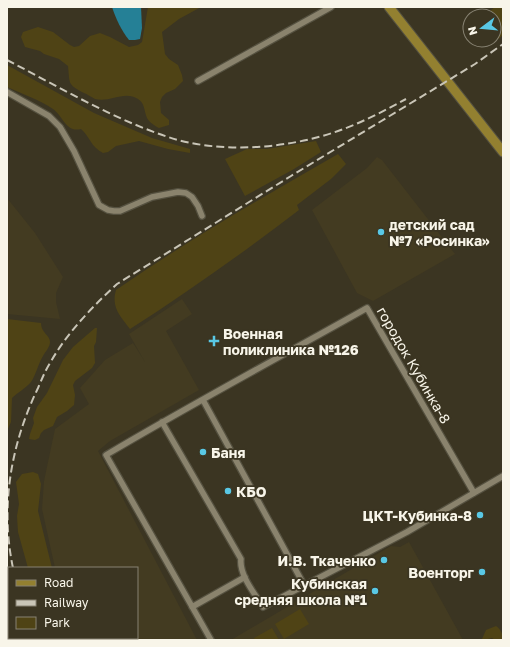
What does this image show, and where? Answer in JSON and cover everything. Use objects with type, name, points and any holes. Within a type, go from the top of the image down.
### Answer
[{"type":"main road","points":[[389,7],[503,152]]},
{"type":"street","points":[[198,81],[331,7]]},
{"type":"street","points":[[7,92],[49,116],[60,127],[74,151],[99,204],[114,211],[120,211],[152,197],[178,192],[186,193],[192,197],[202,216]]},
{"type":"street","name":"городок Кубинка-8","points":[[211,640],[106,455],[162,422],[367,308],[474,493]]},
{"type":"street","points":[[203,400],[304,585]]},
{"type":"street","points":[[162,422],[241,559],[242,570],[245,577],[263,607],[407,532],[503,476]]},
{"type":"street","points":[[192,607],[245,577]]},
{"type":"shaded area","name":"детский сад №7 «Росинка»","points":[[377,157],[382,160],[455,254],[373,301],[357,293],[312,210],[367,168]]},
{"type":"shaded area","points":[[7,198],[35,233],[63,277],[56,293],[56,302],[60,319],[7,314]]},
{"type":"shaded area","points":[[182,299],[192,314],[166,331],[199,390],[110,441],[98,451],[197,640],[109,640],[108,639],[138,639],[138,567],[55,567],[42,509],[44,481],[55,429],[89,404],[80,388],[105,360],[133,343],[145,362],[129,334]]},
{"type":"shaded area","name":"Кубинская средняя школа №1","points":[[409,542],[463,640],[231,640],[391,546],[400,547]]},
{"type":"green space","points":[[148,7],[201,7],[179,19],[162,32],[165,54],[169,59],[178,65],[183,81],[175,89],[166,93],[162,97],[160,102],[161,113],[169,120],[169,125],[159,128],[152,124],[148,119],[143,105],[138,99],[122,96],[101,100],[95,99],[75,88],[69,80],[68,66],[59,59],[44,54],[40,51],[25,47],[21,37],[23,32],[38,27],[53,32],[74,47],[79,46],[90,36],[100,33],[129,47],[138,45],[142,42]]},
{"type":"green space","points":[[495,7],[503,8],[502,36],[502,8],[494,8]]},
{"type":"green space","points":[[7,65],[94,113],[152,138],[190,149],[190,153],[139,141],[116,146],[108,152],[103,153],[93,145],[81,129],[72,129],[53,109],[37,100],[7,87]]},
{"type":"green space","points":[[316,141],[321,152],[245,196],[225,159],[247,149],[267,149]]},
{"type":"green space","points":[[338,154],[346,164],[331,179],[297,205],[299,210],[216,271],[130,329],[117,311],[115,301],[116,290],[198,237]]},
{"type":"green space","points":[[7,319],[41,323],[42,329],[49,337],[50,342],[31,382],[12,398],[11,422],[7,431]]},
{"type":"green space","points":[[95,328],[97,328],[96,342],[94,346],[95,363],[92,368],[75,381],[73,385],[75,395],[74,405],[57,417],[53,426],[44,430],[39,438],[35,440],[29,439],[34,423],[33,418],[37,407],[47,393],[63,360],[73,347]]},
{"type":"green space","points":[[33,472],[38,474],[41,484],[38,511],[52,567],[28,567],[18,532],[17,516],[19,504],[16,482],[22,474]]},
{"type":"green space","points":[[300,609],[309,624],[284,639],[275,624]]},
{"type":"green space","points":[[496,626],[503,636],[503,640],[495,640],[492,638],[482,639],[486,630]]},
{"type":"green space","points":[[272,628],[279,640],[255,640],[254,638]]},
{"type":"water","points":[[112,7],[141,7],[142,28],[140,39],[129,40],[119,24]]},
{"type":"railway","points":[[13,567],[9,545],[8,499],[10,476],[21,431],[48,366],[64,341],[98,302],[117,284],[475,64],[503,44]]},
{"type":"railway","points":[[7,60],[86,102],[126,121],[168,137],[209,146],[253,147],[297,142],[318,137],[355,124],[406,99]]},
{"type":"place","name":"детский сад №7 «Росинка»","points":[[381,232]]},
{"type":"place","name":"Военная поликлиника №126","points":[[214,341]]},
{"type":"place","name":"Баня","points":[[203,452]]},
{"type":"place","name":"КБО","points":[[228,491]]},
{"type":"place","name":"ЦКТ-Кубинка-8","points":[[480,515]]},
{"type":"place","name":"И.В. Ткаченко","points":[[384,560]]},
{"type":"place","name":"Военторг","points":[[482,572]]},
{"type":"place","name":"Кубинская средняя школа №1","points":[[375,591]]}]
